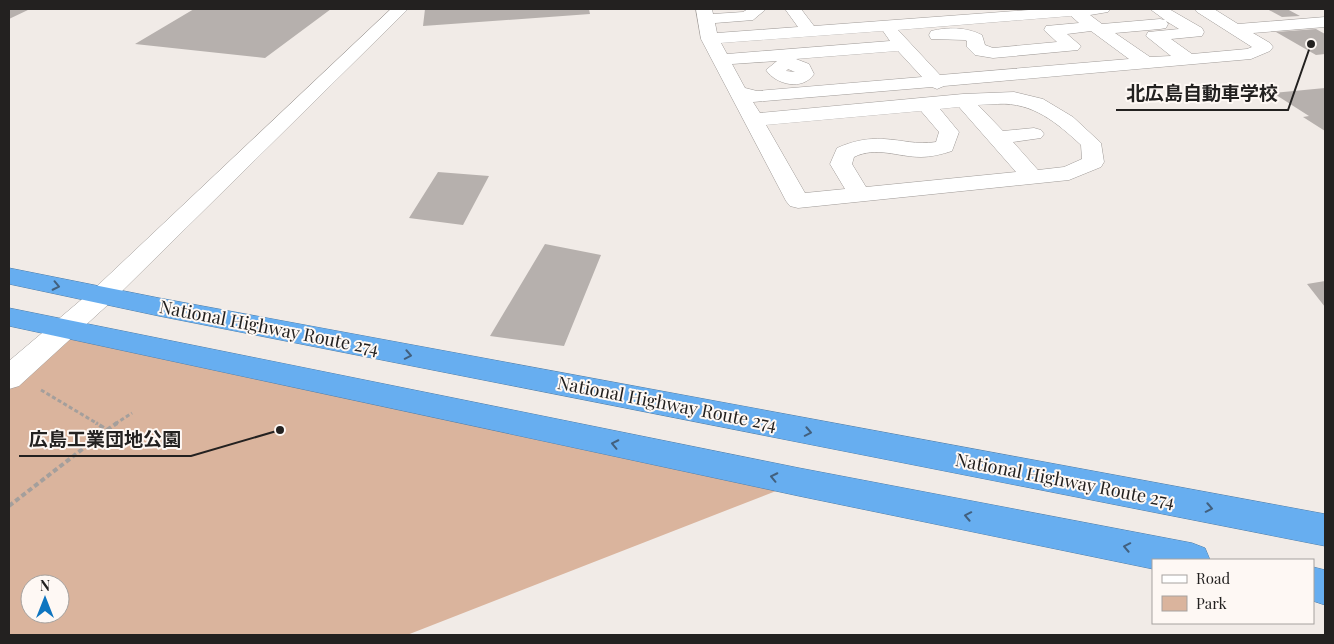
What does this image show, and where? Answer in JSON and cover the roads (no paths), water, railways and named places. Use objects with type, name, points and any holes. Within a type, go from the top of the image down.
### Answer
[{"type":"highway","name":"National Highway Route 274","points":[[9,276],[1325,530]]},
{"type":"highway","points":[[9,317],[808,484],[1187,559]]},
{"type":"street","points":[[9,378],[103,295],[400,9]]},
{"type":"street","points":[[754,120],[963,100],[1015,98],[1046,106],[1072,125],[1091,143],[1092,162],[1069,173],[798,201],[730,76],[710,39],[705,14],[747,17],[756,9]]},
{"type":"street","points":[[793,9],[810,32]]},
{"type":"street","points":[[871,10],[906,9]]},
{"type":"street","points":[[730,76],[898,40],[982,13],[1102,9]]},
{"type":"street","points":[[730,76],[758,97],[774,97],[833,77],[937,82],[1251,54],[1264,47],[1234,21],[1203,9]]},
{"type":"street","points":[[871,10],[937,82]]},
{"type":"street","points":[[1073,10],[1147,64]]},
{"type":"street","points":[[982,13],[1049,72]]},
{"type":"street","points":[[710,39],[810,32],[898,40],[953,48],[968,62],[1072,46],[1052,30],[1097,28],[1137,22],[1159,16],[1196,32],[1154,36],[1189,60]]},
{"type":"street","points":[[1234,21],[1325,22]]},
{"type":"street","points":[[898,40],[961,33],[976,39],[976,47],[981,51],[1027,53]]},
{"type":"street","points":[[730,76],[776,72],[785,78],[795,78],[806,74],[806,65],[813,62],[828,63],[833,77]]},
{"type":"street","points":[[963,100],[1033,177]]},
{"type":"street","points":[[860,195],[841,164],[845,153],[860,146],[884,145],[921,151],[945,146],[948,132],[926,104]]},
{"type":"street","points":[[997,138],[1034,134]]},
{"type":"place","name":"北広島自動車学校","points":[[1311,44]]},
{"type":"place","name":"広島工業団地公園","points":[[280,430]]}]
